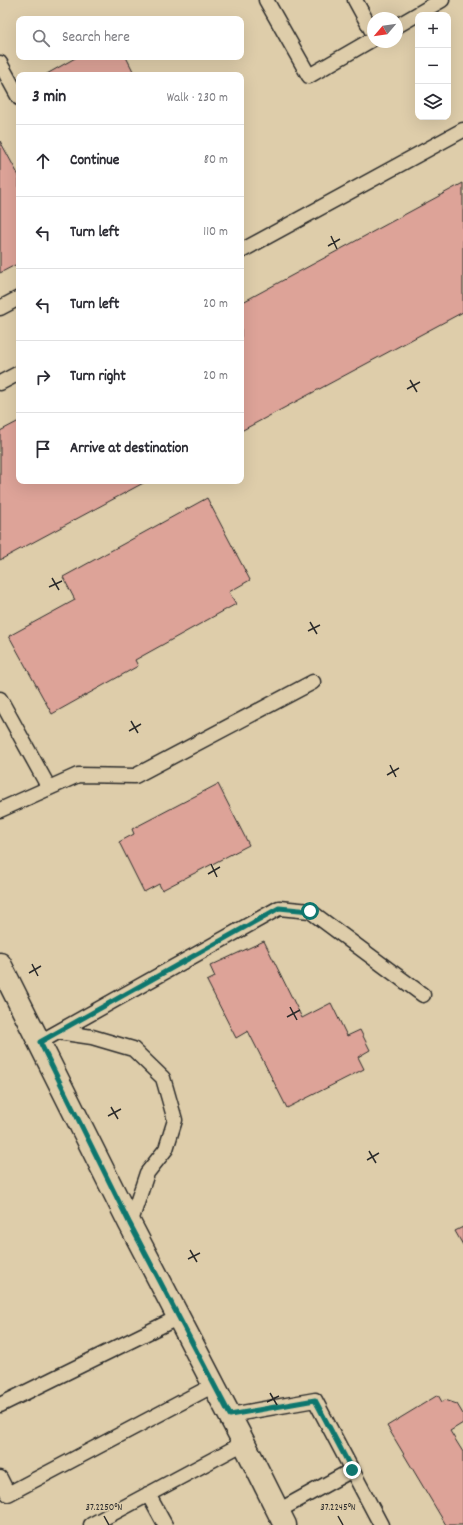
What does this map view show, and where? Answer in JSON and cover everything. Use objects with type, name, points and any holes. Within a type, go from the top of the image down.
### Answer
[{"type":"main road","points":[[0,964],[49,1037],[130,1224],[230,1415],[281,1518]]},
{"type":"lane","points":[[266,0],[310,76],[367,43]]},
{"type":"lane","points":[[355,0],[367,22]]},
{"type":"lane","points":[[403,23],[442,0]]},
{"type":"lane","points":[[0,63],[16,92]]},
{"type":"lane","points":[[244,249],[463,130]]},
{"type":"lane","points":[[0,308],[16,300]]},
{"type":"lane","points":[[0,383],[16,374]]},
{"type":"lane","points":[[0,810],[78,775],[135,776],[313,682]]},
{"type":"lane","points":[[0,699],[49,788]]},
{"type":"lane","points":[[49,1037],[279,908],[310,911],[423,995]]},
{"type":"lane","points":[[49,1037],[92,1037],[133,1049],[163,1078],[175,1120],[166,1149],[147,1173],[130,1224]]},
{"type":"lane","points":[[0,1406],[179,1317]]},
{"type":"lane","points":[[0,1478],[4,1496],[214,1385]]},
{"type":"lane","points":[[230,1415],[315,1400],[381,1525]]},
{"type":"lane","points":[[91,1525],[244,1443]]},
{"type":"lane","points":[[281,1518],[352,1470]]},
{"type":"lane","points":[[148,1494],[165,1525]]},
{"type":"building","points":[[72,60],[128,60],[134,72],[50,72]]},
{"type":"building","points":[[0,141],[16,170],[16,265],[0,273]]},
{"type":"building","points":[[463,183],[463,312],[244,429],[244,301]]},
{"type":"building","points":[[16,423],[16,484],[141,484],[0,560],[0,431]]},
{"type":"building","points":[[207,498],[250,580],[229,592],[236,604],[135,660],[138,666],[52,714],[9,636],[75,600],[63,577]]},
{"type":"building","points":[[218,784],[249,845],[162,890],[159,884],[144,892],[119,842],[134,834],[132,829]]},
{"type":"building","points":[[264,941],[302,1018],[331,1003],[347,1036],[360,1030],[370,1050],[358,1057],[364,1069],[287,1108],[248,1031],[236,1038],[207,981],[215,977],[210,966]]},
{"type":"building","points":[[463,1227],[463,1245],[455,1231]]},
{"type":"building","points":[[438,1395],[442,1402],[445,1400],[457,1404],[463,1414],[463,1423],[450,1431],[463,1452],[463,1525],[446,1525],[387,1426]]},
{"type":"route","points":[[310,911],[279,908],[40,1042],[130,1224],[230,1415],[315,1400],[352,1470]]}]
